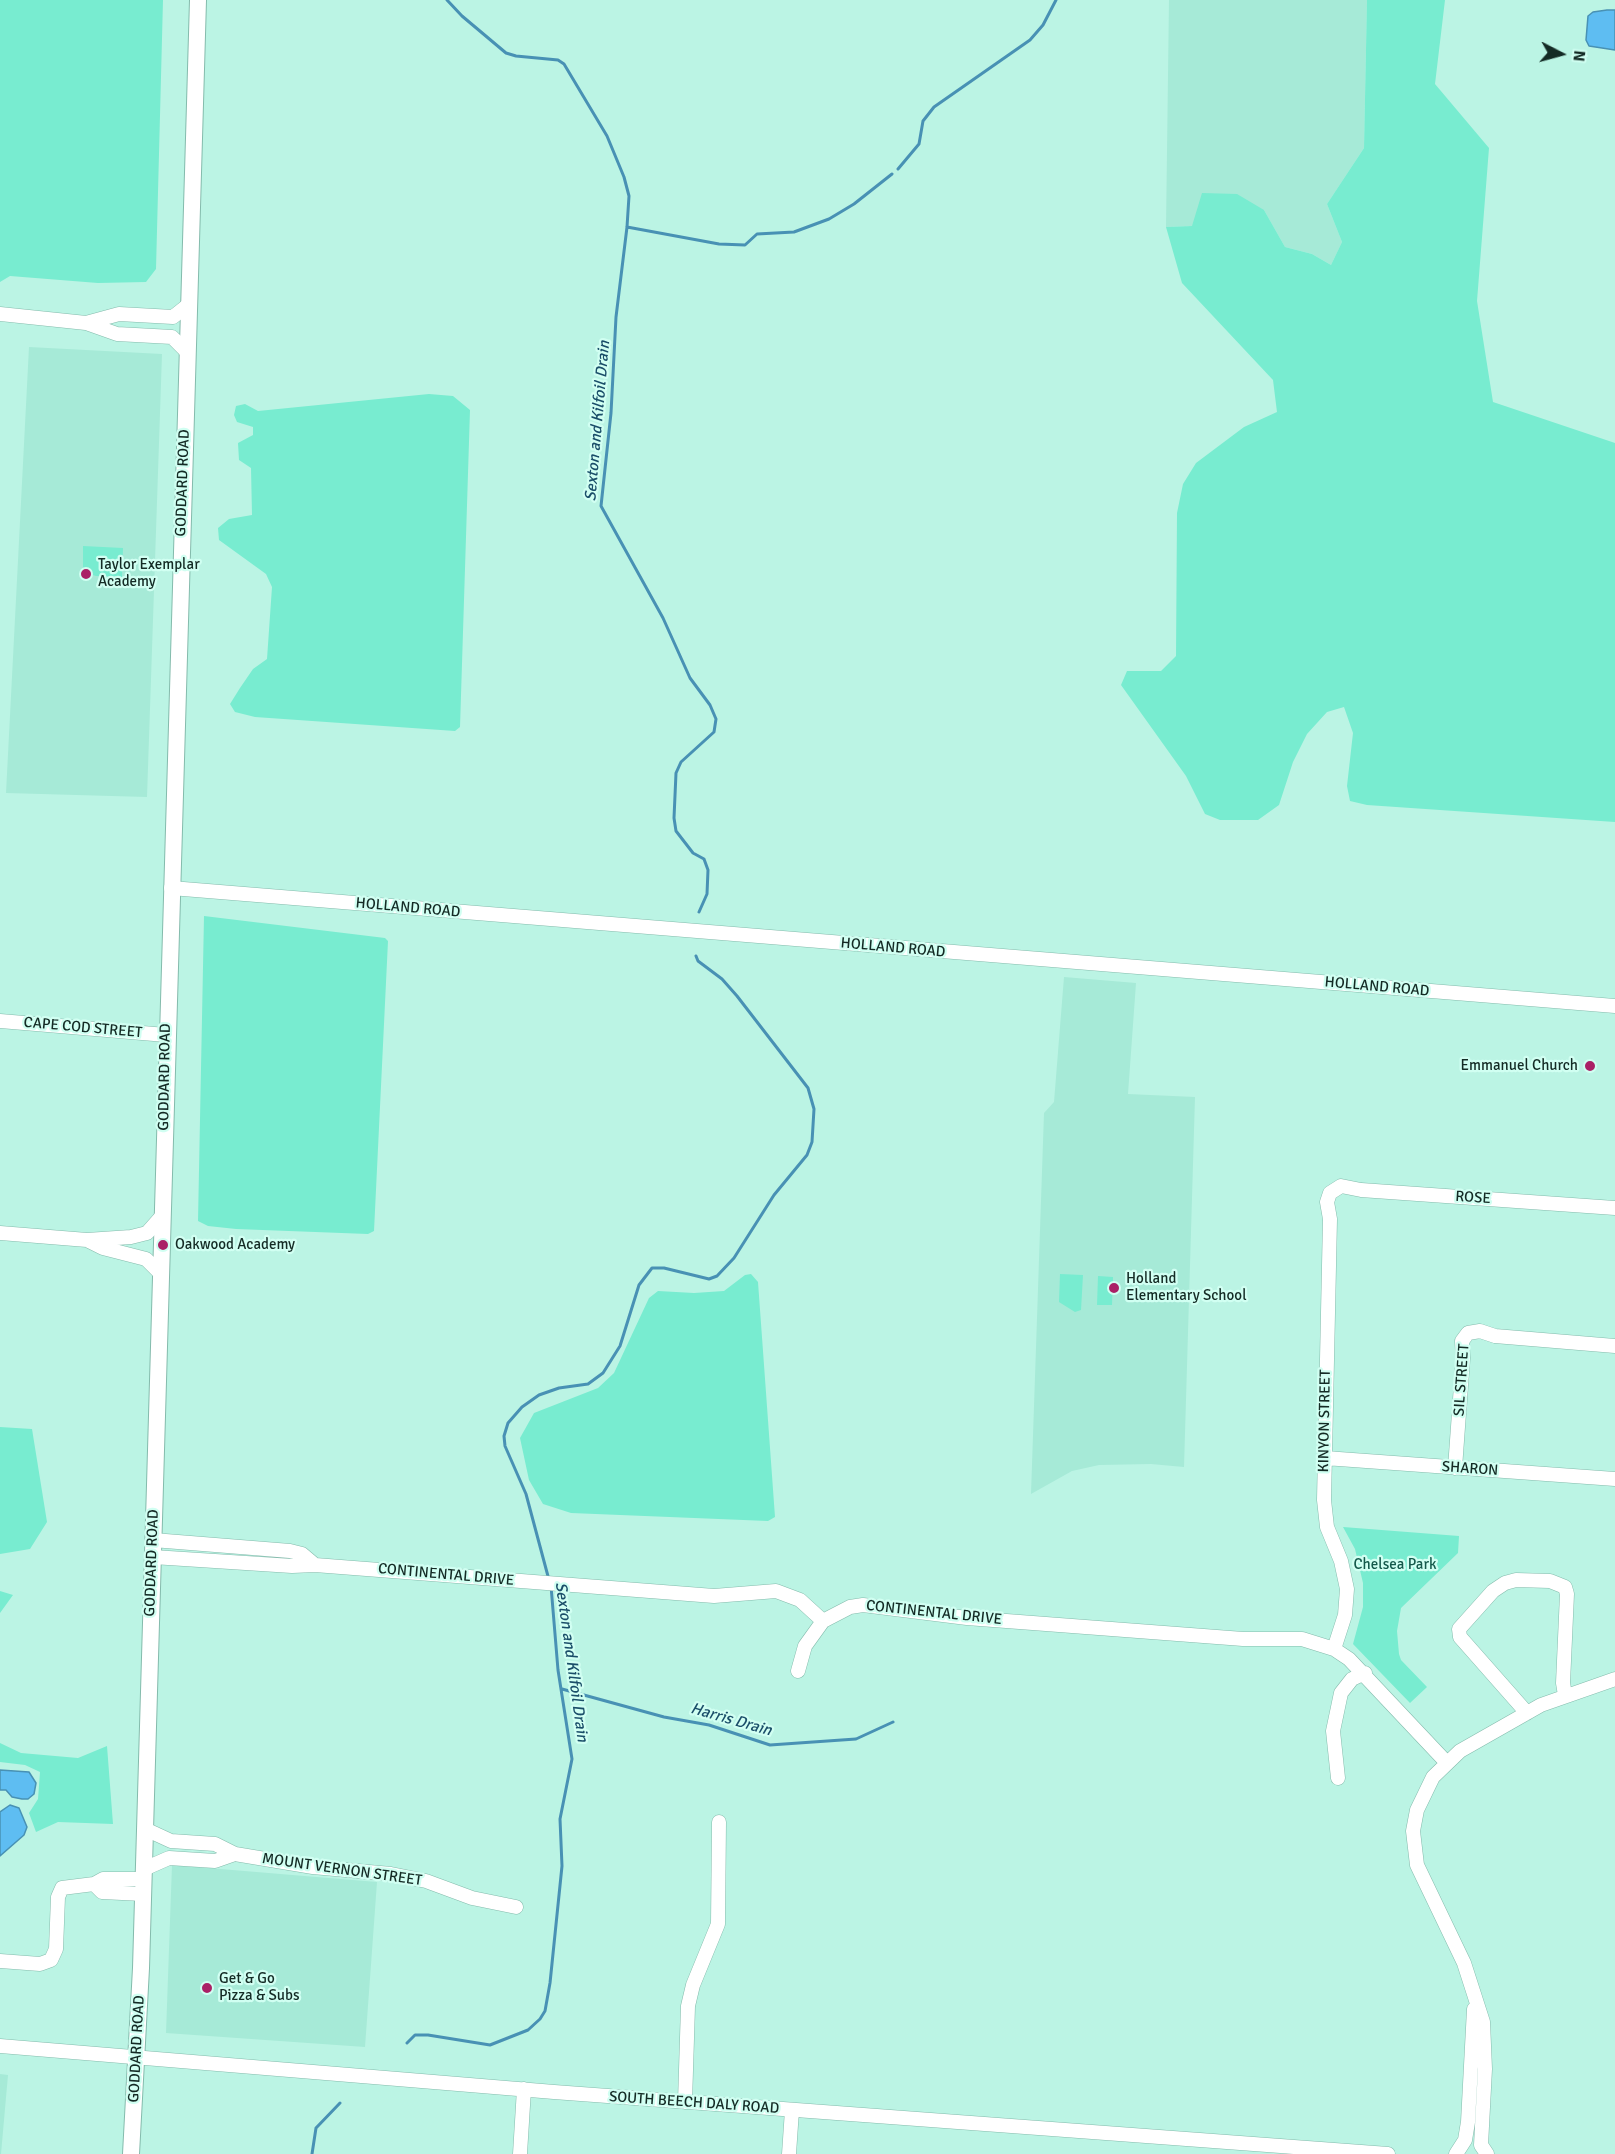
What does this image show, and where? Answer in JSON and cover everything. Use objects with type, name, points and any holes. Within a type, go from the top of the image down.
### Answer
[{"type":"main road","name":"GODDARD ROAD","points":[[132,2154],[145,1829],[166,1035],[198,0]]},
{"type":"street","points":[[86,323],[119,314],[173,317],[188,305]]},
{"type":"street","points":[[0,314],[86,323],[117,334],[172,337],[187,352]]},
{"type":"street","name":"HOLLAND ROAD","points":[[171,888],[1615,1006]]},
{"type":"street","name":"CAPE COD STREET","points":[[0,1021],[166,1035]]},
{"type":"street","name":"ROSE","points":[[1333,1190],[1341,1186],[1361,1190],[1615,1208]]},
{"type":"street","name":"KINYON STREET","points":[[1333,1190],[1327,1202],[1330,1219],[1324,1511],[1341,1561],[1347,1589],[1345,1615],[1334,1649]]},
{"type":"street","points":[[0,1233],[87,1240],[131,1237],[147,1233],[162,1216]]},
{"type":"street","points":[[87,1240],[103,1248],[146,1258],[161,1274]]},
{"type":"street","name":"SIL STREET","points":[[1455,1468],[1463,1358],[1462,1341],[1468,1334],[1480,1331],[1495,1336],[1615,1346]]},
{"type":"street","name":"SHARON","points":[[1325,1458],[1615,1479]]},
{"type":"street","name":"CONTINENTAL DRIVE","points":[[153,1540],[290,1551],[302,1554],[315,1564]]},
{"type":"street","name":"CONTINENTAL DRIVE","points":[[153,1557],[292,1566],[315,1564],[714,1596],[776,1591],[800,1600],[823,1621],[850,1607],[874,1604],[915,1613],[967,1618],[1243,1639],[1302,1639],[1334,1649],[1365,1673],[1447,1763]]},
{"type":"street","points":[[1527,1713],[1460,1638],[1459,1629],[1493,1591],[1505,1583],[1516,1580],[1550,1581],[1565,1587],[1567,1594],[1563,1683],[1565,1695]]},
{"type":"street","points":[[798,1671],[805,1646],[823,1621]]},
{"type":"street","points":[[1338,1778],[1333,1731],[1341,1693],[1352,1679],[1365,1673]]},
{"type":"street","points":[[1487,2154],[1481,2145],[1485,2044],[1483,2022],[1464,1963],[1422,1879],[1414,1846],[1414,1825],[1421,1800],[1433,1777],[1474,1742],[1565,1695],[1615,1679]]},
{"type":"street","points":[[685,2102],[688,2006],[693,1985],[718,1924],[719,1822]]},
{"type":"street","name":"MOUNT VERNON STREET","points":[[145,1829],[171,1842],[215,1844],[235,1854],[313,1867],[391,1874],[426,1881],[472,1899],[516,1907]]},
{"type":"street","name":"MOUNT VERNON STREET","points":[[143,1881],[169,1858],[215,1861],[235,1854]]},
{"type":"street","points":[[0,1961],[40,1964],[51,1960],[56,1949],[59,1892],[67,1886],[94,1884],[102,1892],[143,1881]]},
{"type":"street","points":[[1456,2154],[1465,2140],[1468,2122],[1475,2001]]},
{"type":"street","name":"SOUTH BEECH DALY ROAD","points":[[0,2046],[685,2102],[821,2110],[1331,2152],[1389,2154]]},
{"type":"street","points":[[520,2154],[524,2089]]},
{"type":"street","points":[[789,2154],[792,2110]]},
{"type":"shaded area","points":[[1169,0],[1367,0],[1364,148],[1327,204],[1342,242],[1331,265],[1312,254],[1285,247],[1264,210],[1192,226],[1166,227]]},
{"type":"shaded area","name":"Taylor Exemplar Academy","points":[[29,347],[162,354],[147,797],[6,793]]},
{"type":"shaded area","name":"Holland Elementary School","points":[[1064,977],[1136,983],[1128,1094],[1195,1097],[1184,1467],[1151,1464],[1099,1465],[1072,1471],[1031,1494],[1044,1113],[1054,1102]]},
{"type":"shaded area","points":[[172,1865],[377,1882],[365,2047],[166,2033]]},
{"type":"shaded area","points":[[0,2074],[8,2075],[1,2154],[0,2154]]},
{"type":"green space","points":[[0,0],[163,0],[156,269],[146,282],[98,283],[10,276],[0,282]]},
{"type":"green space","points":[[1367,0],[1445,0],[1435,84],[1489,148],[1477,301],[1493,402],[1615,443],[1615,822],[1367,805],[1350,801],[1347,786],[1353,733],[1344,707],[1327,712],[1307,734],[1293,762],[1279,805],[1258,820],[1220,820],[1205,814],[1186,776],[1121,685],[1127,671],[1161,671],[1176,656],[1177,513],[1183,484],[1196,463],[1244,427],[1277,412],[1273,380],[1182,283],[1166,227],[1192,226],[1202,193],[1237,194],[1264,210],[1285,247],[1312,254],[1331,265],[1342,242],[1327,204],[1364,148]]},
{"type":"green space","points":[[429,394],[453,396],[470,410],[460,727],[455,731],[255,717],[235,712],[230,704],[253,669],[267,659],[272,587],[266,574],[219,540],[218,528],[229,519],[252,515],[251,468],[239,460],[238,443],[253,435],[253,427],[237,422],[234,415],[236,406],[245,404],[258,411]]},
{"type":"green space","points":[[83,546],[123,548],[122,577],[96,576],[83,572]]},
{"type":"green space","points":[[204,916],[385,938],[388,941],[374,1231],[368,1234],[236,1229],[208,1226],[198,1221]]},
{"type":"green space","points":[[751,1274],[758,1282],[775,1517],[768,1521],[571,1513],[543,1504],[529,1480],[520,1438],[534,1413],[598,1388],[614,1373],[649,1298],[658,1291],[694,1293],[724,1291],[745,1275]]},
{"type":"green space","points":[[1060,1274],[1083,1275],[1081,1310],[1075,1312],[1059,1302]]},
{"type":"green space","points":[[1098,1276],[1113,1277],[1112,1305],[1097,1305]]},
{"type":"green space","points":[[0,1427],[32,1429],[47,1522],[30,1549],[0,1554]]},
{"type":"green space","name":"Chelsea Park","points":[[1343,1527],[1459,1536],[1458,1553],[1401,1608],[1397,1631],[1399,1654],[1401,1660],[1427,1687],[1410,1703],[1353,1644],[1363,1607],[1363,1583],[1355,1549]]},
{"type":"green space","points":[[0,1591],[13,1595],[0,1613]]},
{"type":"green space","points":[[0,1743],[21,1753],[78,1758],[107,1746],[113,1824],[58,1822],[36,1832],[29,1813],[38,1799],[40,1772],[25,1765],[0,1762]]},
{"type":"water","points":[[1615,10],[1615,50],[1589,46],[1586,40],[1588,16],[1593,12]]},
{"type":"water","points":[[0,1770],[29,1772],[36,1783],[34,1794],[28,1799],[22,1799],[12,1797],[6,1790],[0,1790]]},
{"type":"water","points":[[10,1805],[19,1808],[27,1827],[24,1835],[0,1856],[0,1812]]},
{"type":"waterway","name":"Sexton and Kilfoil Drain","points":[[447,0],[462,16],[506,53],[558,60],[564,64],[607,136],[624,177],[629,196],[627,227],[616,317],[611,413],[601,506],[663,618],[690,678],[710,705],[716,719],[714,732],[681,762],[676,773],[674,818],[676,831],[693,853],[704,859],[708,870],[707,894],[699,912]]},
{"type":"waterway","points":[[898,169],[919,144],[923,121],[934,107],[1030,40],[1043,25],[1056,0]]},
{"type":"waterway","points":[[627,227],[719,244],[745,245],[757,234],[794,232],[829,219],[854,204],[892,174]]},
{"type":"waterway","name":"Sexton and Kilfoil Drain","points":[[549,1580],[526,1494],[505,1446],[504,1436],[508,1423],[522,1407],[539,1395],[559,1388],[588,1384],[603,1373],[620,1346],[639,1285],[652,1268],[664,1268],[709,1279],[717,1276],[734,1258],[774,1195],[807,1155],[812,1142],[814,1109],[808,1088],[737,996],[722,979],[698,961],[696,956]]},
{"type":"waterway","name":"Sexton and Kilfoil Drain","points":[[407,2043],[415,2035],[428,2035],[490,2045],[528,2030],[545,2011],[562,1866],[560,1819],[572,1759],[558,1670],[551,1586]]},
{"type":"waterway","name":"Harris Drain","points":[[562,1689],[664,1717],[709,1725],[770,1745],[856,1739],[893,1722]]},
{"type":"waterway","name":"Sexton and Kilfoil Drain","points":[[312,2154],[316,2128],[340,2103]]},
{"type":"place","name":"Taylor Exemplar Academy","points":[[86,574]]},
{"type":"place","name":"Emmanuel Church","points":[[1590,1066]]},
{"type":"place","name":"Oakwood Academy","points":[[163,1245]]},
{"type":"place","name":"Holland Elementary School","points":[[1114,1288]]},
{"type":"place","name":"Get & Go Pizza & Subs","points":[[207,1988]]}]
